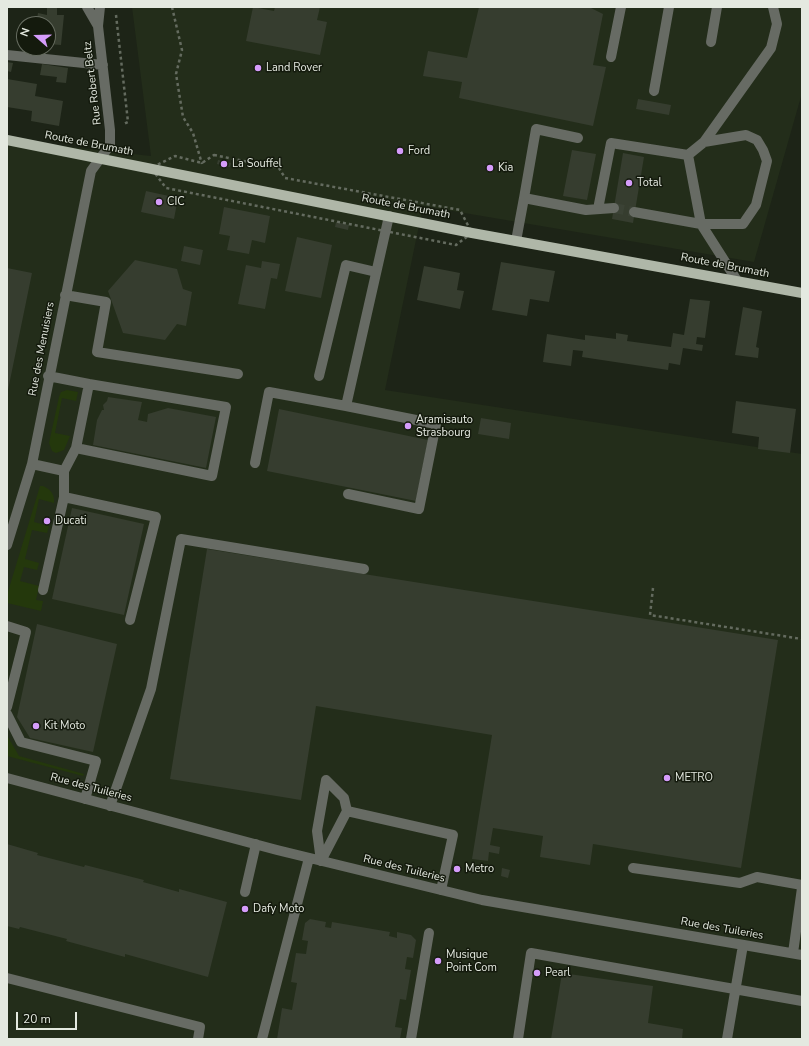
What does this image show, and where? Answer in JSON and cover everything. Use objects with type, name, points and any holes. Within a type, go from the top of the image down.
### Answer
[{"type":"main road","name":"Route de Brumath","points":[[7,140],[472,233],[736,279],[802,293]]},
{"type":"street","name":"Rue Robert Beltz","points":[[87,7],[98,26]]},
{"type":"street","name":"Rue Robert Beltz","points":[[100,7],[98,26],[110,130],[110,145],[100,158]]},
{"type":"street","points":[[611,57],[621,7]]},
{"type":"street","points":[[654,91],[669,7]]},
{"type":"street","points":[[710,42],[718,7]]},
{"type":"street","points":[[598,209],[611,143],[688,155],[704,142],[771,48],[777,24],[773,7]]},
{"type":"street","points":[[7,54],[103,65]]},
{"type":"street","points":[[516,241],[536,129],[578,138]]},
{"type":"street","points":[[634,212],[701,224],[743,224],[756,204],[766,161],[763,150],[757,140],[746,136],[704,142]]},
{"type":"street","points":[[688,155],[701,224],[736,279]]},
{"type":"street","name":"Rue des Menuisiers","points":[[7,545],[32,464],[48,376],[91,171],[100,158]]},
{"type":"street","points":[[524,198],[586,210],[614,208]]},
{"type":"street","points":[[346,406],[389,216]]},
{"type":"street","points":[[319,376],[346,265],[376,272]]},
{"type":"street","points":[[65,295],[106,302],[97,352],[238,374]]},
{"type":"street","points":[[48,376],[226,407],[212,476],[76,448]]},
{"type":"street","points":[[44,590],[64,497],[64,471],[76,448],[89,384]]},
{"type":"street","points":[[255,463],[269,392],[436,424],[419,508],[348,494]]},
{"type":"street","points":[[32,464],[64,471]]},
{"type":"street","points":[[64,497],[156,517],[130,620]]},
{"type":"street","points":[[110,806],[151,689],[181,540],[364,568]]},
{"type":"street","points":[[7,626],[26,632],[7,707]]},
{"type":"street","points":[[7,714],[21,742],[96,761],[85,799]]},
{"type":"street","name":"Rue des Tuileries","points":[[7,778],[309,858],[490,902],[797,954]]},
{"type":"street","points":[[326,780],[344,798],[347,811],[321,861],[317,830],[326,780]]},
{"type":"street","points":[[347,811],[453,835],[441,890]]},
{"type":"street","points":[[244,892],[256,844]]},
{"type":"street","points":[[262,1039],[309,858]]},
{"type":"street","points":[[632,868],[740,883],[757,877],[802,886],[797,954]]},
{"type":"street","points":[[411,1039],[429,933]]},
{"type":"street","points":[[727,1039],[743,945]]},
{"type":"street","points":[[518,1039],[531,953],[802,1001]]},
{"type":"street","points":[[7,978],[200,1027],[198,1039]]},
{"type":"path","points":[[110,130],[128,122],[115,7]]},
{"type":"path","points":[[172,7],[182,50],[176,74],[183,117],[193,133],[207,179]]},
{"type":"path","points":[[151,168],[175,156],[202,162],[214,155],[279,168],[285,178],[460,210],[472,233]]},
{"type":"path","points":[[653,588],[650,615],[802,639]]},
{"type":"shaded area","points":[[132,7],[802,7],[802,93],[754,262],[423,206],[385,390],[802,454],[802,1039],[7,1039],[7,140],[151,156]]},
{"type":"green space","points":[[67,390],[78,392],[76,401],[62,398],[55,433],[70,436],[64,450],[56,453],[52,451],[49,443],[59,397],[61,392]]},
{"type":"green space","points":[[40,486],[46,487],[52,492],[54,503],[39,499],[34,522],[49,526],[47,533],[32,530],[25,559],[39,563],[37,570],[24,567],[20,581],[39,586],[36,600],[43,601],[41,611],[7,603],[7,595]]},
{"type":"green space","points":[[8,737],[19,756],[84,774],[83,776],[7,756]]},
{"type":"building","points":[[47,7],[57,7],[57,15],[64,15],[61,45],[56,45],[56,16],[37,16],[38,13],[47,15]]},
{"type":"building","points":[[253,7],[274,11],[275,7],[320,7],[317,20],[327,22],[320,55],[246,41]]},
{"type":"building","points":[[479,7],[589,7],[603,14],[593,65],[606,67],[593,126],[459,98],[462,82],[423,76],[428,51],[467,58]]},
{"type":"building","points":[[7,62],[13,63],[11,72],[7,71]]},
{"type":"building","points":[[42,64],[68,68],[66,83],[56,82],[57,77],[40,75]]},
{"type":"building","points":[[7,79],[37,84],[35,96],[63,101],[59,126],[31,121],[32,111],[7,107]]},
{"type":"building","points":[[638,99],[671,105],[669,115],[636,109]]},
{"type":"building","points":[[572,150],[596,154],[587,200],[563,196]]},
{"type":"building","points":[[623,153],[644,157],[633,223],[612,219]]},
{"type":"building","points":[[218,160],[231,163],[230,167],[217,164]]},
{"type":"building","points":[[146,191],[178,198],[174,219],[141,212]]},
{"type":"building","points":[[224,207],[270,216],[265,243],[252,240],[249,254],[227,250],[230,236],[219,234]]},
{"type":"building","points":[[336,222],[349,225],[348,230],[335,227]]},
{"type":"building","points":[[297,237],[332,245],[321,298],[285,291]]},
{"type":"building","points":[[184,246],[203,250],[200,265],[181,261]]},
{"type":"building","points":[[135,260],[177,269],[183,289],[192,292],[186,326],[177,324],[165,340],[123,333],[108,291]]},
{"type":"building","points":[[262,261],[280,264],[277,279],[271,278],[265,309],[238,304],[246,265],[261,268]]},
{"type":"building","points":[[501,262],[555,271],[549,302],[530,299],[527,316],[492,310]]},
{"type":"building","points":[[424,266],[460,273],[457,290],[464,291],[460,309],[417,300]]},
{"type":"building","points":[[7,268],[32,273],[8,390],[7,390]]},
{"type":"building","points":[[690,299],[710,301],[705,338],[697,337],[696,344],[703,345],[702,351],[683,348],[680,365],[669,363],[668,370],[582,357],[583,351],[573,350],[571,366],[543,362],[547,334],[585,340],[585,335],[616,339],[616,333],[628,335],[627,341],[671,347],[673,333],[684,335]]},
{"type":"building","points":[[743,307],[762,311],[756,347],[759,348],[758,358],[735,355]]},
{"type":"building","points":[[108,397],[142,402],[138,420],[147,422],[148,414],[168,408],[216,417],[206,468],[93,445],[97,420],[102,410],[104,410],[103,405],[107,401]]},
{"type":"building","points":[[736,401],[796,409],[790,453],[758,449],[759,437],[732,433]]},
{"type":"building","points":[[279,409],[428,440],[416,501],[267,471]]},
{"type":"building","points":[[481,418],[511,423],[509,439],[478,434]]},
{"type":"building","points":[[72,508],[144,524],[124,615],[52,599]]},
{"type":"building","points":[[207,549],[778,640],[741,868],[593,844],[590,865],[540,857],[543,836],[493,828],[490,845],[500,847],[499,854],[489,852],[488,861],[472,859],[492,735],[316,706],[301,800],[170,779]]},
{"type":"building","points":[[37,624],[117,644],[93,752],[30,738],[17,717]]},
{"type":"building","points":[[7,844],[38,853],[37,855],[144,880],[143,882],[179,892],[179,889],[227,902],[208,977],[125,954],[125,957],[66,941],[67,939],[20,927],[19,929],[7,926]]},
{"type":"building","points":[[502,868],[510,870],[508,878],[501,876]]},
{"type":"building","points":[[310,919],[326,922],[325,927],[331,928],[332,922],[390,932],[389,936],[397,938],[397,932],[411,935],[416,940],[413,958],[407,957],[405,969],[411,970],[406,1000],[400,999],[395,1027],[402,1028],[400,1039],[277,1039],[282,1008],[292,1010],[297,983],[291,982],[296,953],[306,954],[308,941],[302,940],[305,923]]},
{"type":"building","points":[[562,973],[653,986],[648,1023],[683,1029],[682,1039],[551,1039]]},
{"type":"tunnel","points":[[614,208],[634,212]]},
{"type":"place","name":"Land Rover","points":[[258,68]]},
{"type":"place","name":"Ford","points":[[400,151]]},
{"type":"place","name":"La Souffel","points":[[224,164]]},
{"type":"place","name":"Kia","points":[[490,168]]},
{"type":"place","name":"Total","points":[[629,183]]},
{"type":"place","name":"CIC","points":[[159,202]]},
{"type":"place","name":"Aramisauto Strasbourg","points":[[408,426]]},
{"type":"place","name":"Ducati","points":[[47,521]]},
{"type":"place","name":"Kit Moto","points":[[36,726]]},
{"type":"place","name":"METRO","points":[[667,778]]},
{"type":"place","name":"Metro","points":[[457,869]]},
{"type":"place","name":"Dafy Moto","points":[[245,909]]},
{"type":"place","name":"Musique Point Com","points":[[438,961]]},
{"type":"place","name":"Pearl","points":[[537,973]]}]
